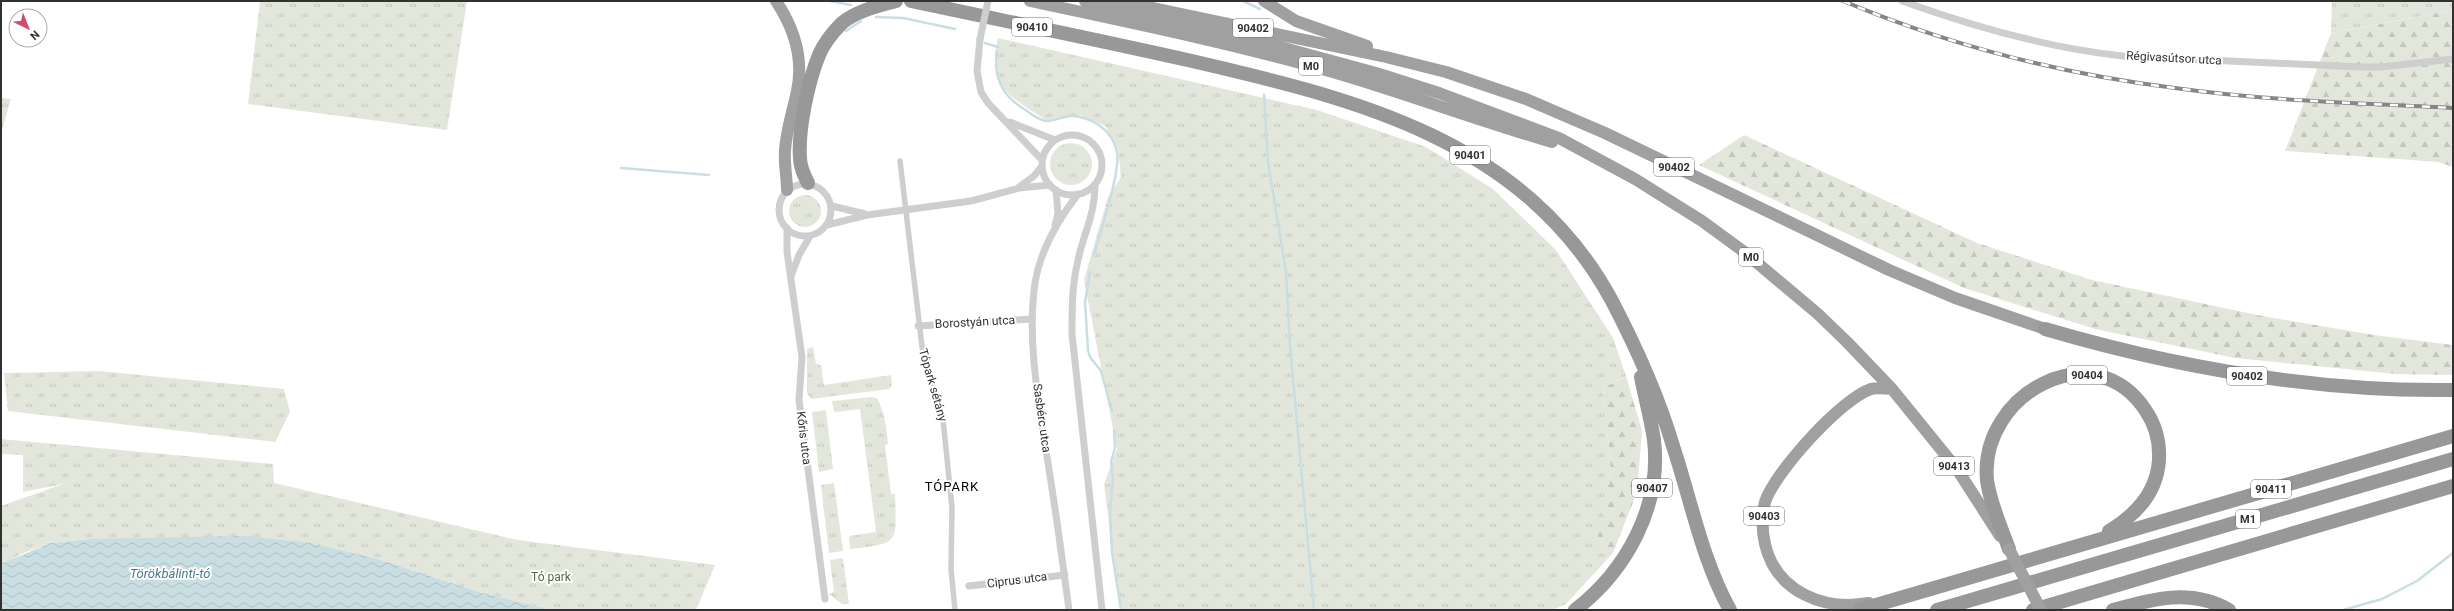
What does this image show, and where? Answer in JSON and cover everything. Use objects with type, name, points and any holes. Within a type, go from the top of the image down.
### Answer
[{"type":"highway","points":[[776,1],[790,24],[796,42],[799,61],[797,92],[784,153],[787,190]]},
{"type":"highway","points":[[808,183],[802,171],[800,158],[801,133],[808,94],[819,55],[833,33],[844,22],[875,7],[896,1]]},
{"type":"highway","name":"90410","points":[[911,1],[1268,79],[1377,111]]},
{"type":"highway","name":"M0","points":[[1030,1],[1165,30],[1285,59],[1364,82],[1587,154]]},
{"type":"highway","name":"M0","points":[[1085,1],[1254,40],[1376,73],[1496,113],[1560,138],[1635,179],[1702,221],[1743,251],[1818,314],[1892,389]]},
{"type":"highway","name":"90402","points":[[1119,1],[1386,57],[1446,72],[1526,99],[1605,133],[1889,270],[1955,298],[2045,329],[2160,359],[2253,377],[2334,386],[2453,390]]},
{"type":"highway","points":[[1264,1],[1296,21],[1367,46],[1386,57]]},
{"type":"highway","name":"90401","points":[[1377,111],[1433,134],[1462,150],[1501,175],[1552,219],[1588,264],[1610,297],[1634,343],[1662,411],[1715,578],[1730,610]]},
{"type":"highway","name":"90407","points":[[1575,610],[1604,586],[1624,558],[1642,524],[1652,496],[1654,439],[1634,343]]},
{"type":"highway","name":"90404","points":[[2009,549],[1990,494],[1987,479],[1989,451],[1992,440],[2001,421],[2018,400],[2041,383],[2066,375],[2081,374],[2107,379],[2128,391],[2141,404],[2151,419],[2158,436],[2160,451],[2156,482],[2138,509],[2120,524],[2089,542]]},
{"type":"highway","name":"90403","points":[[1892,389],[1872,388],[1859,394],[1824,426],[1786,465],[1770,491],[1765,504],[1763,536],[1773,566],[1791,588],[1803,595],[1836,605],[1854,606],[1899,598]]},
{"type":"highway","name":"90413","points":[[1892,389],[1957,469],[2009,549],[2041,610]]},
{"type":"highway","name":"90411","points":[[1859,610],[2453,436]]},
{"type":"highway","name":"M1","points":[[1937,610],[2453,459]]},
{"type":"highway","name":"M1","points":[[2033,610],[2453,486]]},
{"type":"highway","points":[[2113,610],[2142,602],[2180,596],[2206,600],[2229,610]]},
{"type":"street","points":[[988,1],[980,39],[977,71],[982,92],[988,103],[1006,120],[1042,163],[1046,180],[1053,188],[1063,193],[1078,194],[1095,184]]},
{"type":"street","name":"Régivasútsor utca","points":[[1902,1],[2005,35],[2096,53],[2123,56],[2360,67],[2381,67],[2453,59]]},
{"type":"street","points":[[1006,120],[1056,140]]},
{"type":"street","points":[[1019,188],[1034,176],[1042,163],[1047,148],[1056,140],[1074,134],[1092,141],[1100,153],[1102,167],[1095,184],[1092,217],[1078,260],[1072,306],[1073,342],[1102,610]]},
{"type":"street","name":"Tópark sétány","points":[[900,161],[907,210],[918,326],[924,363],[943,419],[952,508],[951,570],[955,610]]},
{"type":"street","points":[[827,225],[832,206],[825,192],[808,183],[797,185],[787,190],[781,200],[779,212],[787,228],[793,233],[810,236],[816,234],[827,225],[867,215],[971,201],[1019,188],[1053,188]]},
{"type":"street","name":"Sasbérc utca","points":[[1053,188],[1058,214],[1054,229],[1039,266],[1031,319],[1036,384],[1069,610]]},
{"type":"street","name":"Sasbérc utca","points":[[1054,229],[1078,194]]},
{"type":"street","points":[[832,206],[867,215]]},
{"type":"street","name":"Kőris utca","points":[[787,228],[787,252],[802,357],[799,400],[825,599]]},
{"type":"street","name":"Kőris utca","points":[[791,276],[799,255],[810,236]]},
{"type":"street","name":"Borostyán utca","points":[[918,326],[1031,319]]},
{"type":"street","name":"Ciprus utca","points":[[969,586],[1065,575]]},
{"type":"green space","points":[[260,1],[467,1],[447,130],[248,104]]},
{"type":"green space","points":[[2332,1],[2453,1],[2453,10],[2331,33]]},
{"type":"green space","points":[[2453,10],[2453,167],[2438,162],[2285,151],[2331,33]]},
{"type":"green space","points":[[998,38],[1317,110],[1426,147],[1493,189],[1556,250],[1613,338],[1626,376],[1603,388],[1611,470],[1598,544],[1613,553],[1566,604],[1552,610],[1120,610],[1104,484],[1117,449],[1084,280],[1108,197],[1121,177],[1118,148],[1105,126],[1080,115],[1049,122],[1013,98],[1005,90],[999,80],[996,69],[995,55]]},
{"type":"green space","points":[[1,98],[11,99],[1,133]]},
{"type":"green space","points":[[1744,135],[1977,243],[2092,280],[2262,316],[2374,335],[2453,345],[2453,375],[2396,374],[2235,358],[2095,329],[1964,288],[1699,165]]},
{"type":"green space","points":[[1067,143],[1075,143],[1083,146],[1089,152],[1092,164],[1089,176],[1083,182],[1075,185],[1067,185],[1059,182],[1053,176],[1050,168],[1050,160],[1053,152],[1059,146]]},
{"type":"green space","points":[[802,195],[808,195],[818,202],[821,211],[820,217],[814,224],[808,227],[802,227],[792,220],[789,214],[789,208],[796,198]]},
{"type":"green space","points":[[813,347],[816,364],[821,365],[824,385],[891,375],[892,385],[889,389],[811,399],[807,393],[807,349]]},
{"type":"green space","points":[[99,371],[284,389],[290,412],[275,442],[8,411],[4,373]]},
{"type":"green space","points":[[1626,376],[1642,431],[1637,492],[1613,553],[1597,544],[1611,470],[1603,388]]},
{"type":"green space","points":[[872,397],[877,398],[886,426],[888,444],[885,445],[891,494],[895,494],[895,532],[892,538],[887,542],[879,545],[850,549],[849,536],[876,532],[860,409],[834,412],[832,401]]},
{"type":"green space","points":[[826,410],[833,469],[819,472],[812,412]]},
{"type":"green space","name":"Tó park","points":[[1,439],[273,464],[274,483],[518,540],[715,565],[696,610],[550,610],[479,592],[375,558],[311,543],[89,539],[50,543],[21,554],[1,566],[1,506],[63,484],[23,492],[23,455],[1,454]]},
{"type":"green space","points":[[834,483],[843,551],[829,553],[821,485]]},
{"type":"green space","points":[[843,558],[849,604],[842,604],[829,594],[834,592],[830,560]]},
{"type":"water","name":"Törökbálinti-tó","points":[[244,536],[311,543],[375,558],[479,592],[550,610],[1,610],[1,564],[50,543],[89,539]]},
{"type":"waterway","points":[[830,1],[851,5]]},
{"type":"waterway","points":[[1243,1],[1260,9]]},
{"type":"waterway","points":[[876,17],[903,18],[955,29]]},
{"type":"waterway","points":[[846,31],[861,21]]},
{"type":"waterway","points":[[985,43],[998,47]]},
{"type":"waterway","points":[[997,51],[996,61],[998,79],[1006,93],[1019,106],[1041,120],[1046,121],[1052,121],[1070,116],[1086,119],[1100,126],[1106,131],[1115,144],[1117,152],[1116,173],[1094,255]]},
{"type":"waterway","points":[[1264,95],[1268,162],[1286,272],[1290,345],[1314,610]]},
{"type":"waterway","points":[[621,168],[709,175]]},
{"type":"waterway","points":[[1090,272],[1085,302],[1088,350],[1090,357],[1101,371],[1112,411]]},
{"type":"waterway","points":[[1114,430],[1115,448],[1111,462],[1113,478],[1110,514],[1112,552],[1121,610]]},
{"type":"waterway","points":[[2343,610],[2382,599],[2417,581],[2453,553]]},
{"type":"railway","points":[[1843,1],[1883,17],[1964,44],[2006,56],[2090,75],[2175,88],[2244,96],[2453,108]]},
{"type":"district","name":"TÓPARK","points":[[952,486]]}]
